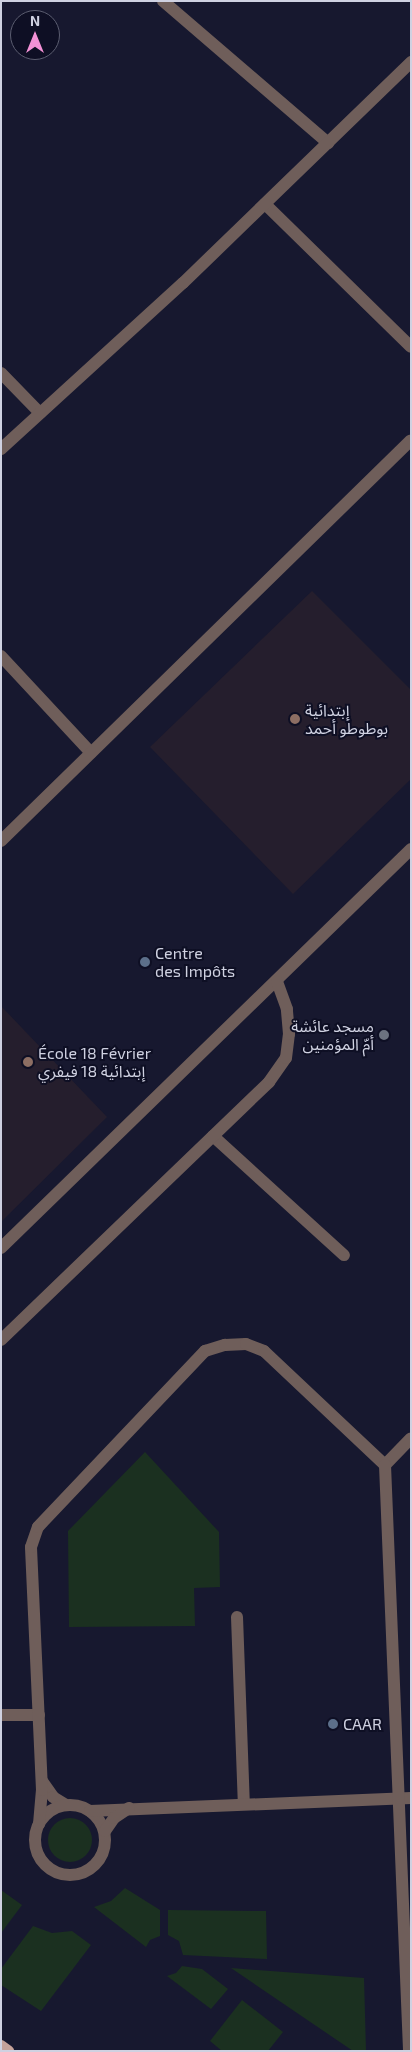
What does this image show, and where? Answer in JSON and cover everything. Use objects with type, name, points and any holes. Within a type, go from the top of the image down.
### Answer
[{"type":"main road","points":[[1,2046],[8,2051]]},
{"type":"street","points":[[163,1],[328,143]]},
{"type":"street","points":[[1,449],[265,204],[411,62]]},
{"type":"street","points":[[265,204],[411,347]]},
{"type":"street","points":[[1,373],[40,413]]},
{"type":"street","points":[[1,841],[411,440]]},
{"type":"street","points":[[1,656],[91,753]]},
{"type":"street","points":[[1,1248],[277,982],[411,849]]},
{"type":"street","points":[[1,1340],[269,1082],[286,1058],[289,1034],[286,1009],[277,982]]},
{"type":"street","points":[[212,1136],[344,1256]]},
{"type":"street","points":[[128,1808],[114,1818],[105,1831],[105,1848],[97,1863],[83,1873],[66,1875],[50,1869],[39,1857],[35,1840],[39,1824],[41,1778],[31,1548],[38,1528],[205,1351],[225,1345],[246,1344],[264,1351],[386,1465],[405,1798],[409,2051]]},
{"type":"street","points":[[386,1465],[411,1438]]},
{"type":"street","points":[[238,1616],[244,1804]]},
{"type":"street","points":[[1,1715],[39,1715]]},
{"type":"street","points":[[41,1778],[53,1797],[66,1805],[90,1811],[405,1798]]},
{"type":"street","points":[[39,1824],[50,1811],[66,1805]]},
{"type":"street","points":[[90,1811],[105,1831]]},
{"type":"shaded area","name":"إبتدائية بوطوطو أحمد","points":[[312,591],[411,690],[411,779],[293,894],[150,747]]},
{"type":"shaded area","name":"École 18 Février إبتدائية 18 فيفري","points":[[1,1006],[107,1117],[1,1222]]},
{"type":"green space","points":[[145,1452],[219,1532],[220,1587],[194,1588],[195,1626],[69,1627],[68,1531]]},
{"type":"green space","points":[[70,1818],[86,1824],[92,1840],[86,1856],[70,1862],[54,1856],[48,1840],[54,1824]]},
{"type":"green space","points":[[125,1888],[160,1910],[160,1936],[150,1940],[146,1947],[94,1907],[111,1901]]},
{"type":"green space","points":[[1,1890],[22,1905],[1,1933]]},
{"type":"green space","points":[[168,1910],[266,1911],[267,1959],[183,1955],[179,1941],[168,1935]]},
{"type":"green space","points":[[33,1926],[52,1933],[72,1931],[91,1945],[41,2011],[1,1985],[1,1969]]},
{"type":"green space","points":[[182,1966],[202,1969],[228,1989],[211,2009],[167,1976],[176,1973]]},
{"type":"green space","points":[[231,1968],[364,1978],[366,2051],[353,2051]]},
{"type":"green space","points":[[242,2000],[283,2032],[268,2051],[222,2051],[210,2041]]},
{"type":"place","name":"إبتدائية بوطوطو أحمد","points":[[295,719]]},
{"type":"place","name":"Centre des Impôts","points":[[145,962]]},
{"type":"place","name":"مسجد عائشة أمّ المؤمنين","points":[[384,1035]]},
{"type":"place","name":"École 18 Février إبتدائية 18 فيفري","points":[[28,1062]]},
{"type":"place","name":"CAAR","points":[[333,1724]]}]
